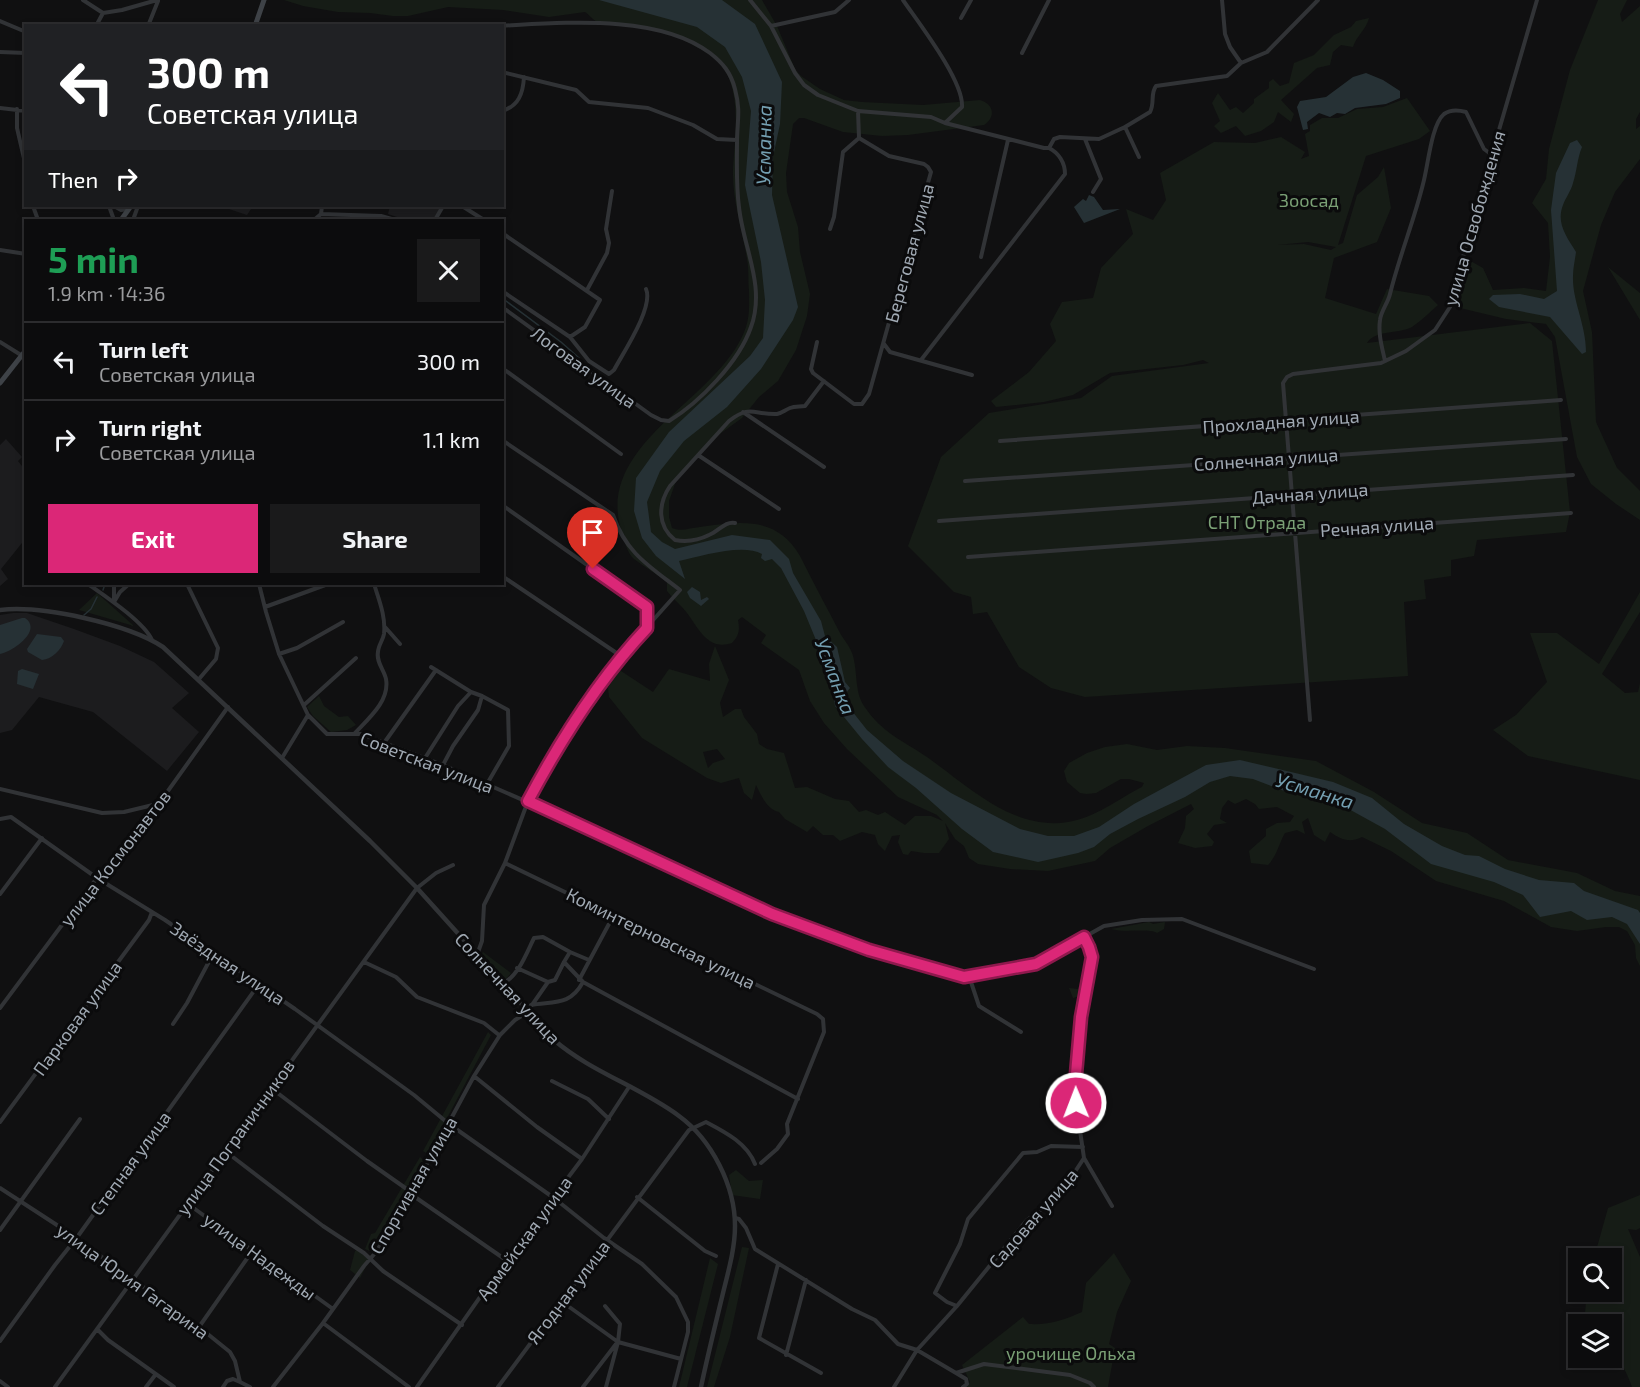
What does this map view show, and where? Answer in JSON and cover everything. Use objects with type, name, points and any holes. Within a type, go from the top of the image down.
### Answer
[{"type":"main road","points":[[256,24],[263,0]]},
{"type":"main road","points":[[0,383],[24,352]]},
{"type":"street","points":[[83,0],[103,13],[132,8],[157,0]]},
{"type":"street","points":[[149,24],[157,0]]},
{"type":"street","points":[[750,0],[771,26],[795,73],[804,85],[818,95],[858,111],[931,117],[945,123],[1008,140],[1049,148],[1057,152],[1065,174],[921,360]]},
{"type":"street","points":[[771,26],[835,12],[849,0]]},
{"type":"street","points":[[903,0],[949,70],[961,96],[962,107],[945,123]]},
{"type":"street","points":[[961,18],[971,0]]},
{"type":"street","points":[[1022,53],[1049,0]]},
{"type":"street","points":[[1222,0],[1225,34],[1230,47],[1241,63]]},
{"type":"street","points":[[1049,148],[1054,139],[1099,139],[1125,127],[1150,112],[1152,91],[1156,86],[1227,76],[1241,63],[1267,52],[1318,0]]},
{"type":"street","name":"улица Освобождения","points":[[1310,720],[1283,383],[1293,374],[1385,361],[1406,351],[1435,330],[1450,307],[1537,0]]},
{"type":"street","points":[[97,24],[103,13]]},
{"type":"street","points":[[0,21],[24,31]]},
{"type":"street","points":[[504,26],[580,22],[645,28],[693,42],[715,57],[731,75],[740,108],[737,140],[717,139],[693,125],[648,108],[589,102],[576,90],[504,72]]},
{"type":"street","points":[[0,52],[24,53]]},
{"type":"street","points":[[504,110],[514,107],[523,91],[524,77]]},
{"type":"street","points":[[0,108],[24,111]]},
{"type":"street","points":[[16,109],[17,129],[24,158]]},
{"type":"street","points":[[1385,361],[1379,337],[1380,317],[1390,296],[1424,182],[1437,124],[1444,114],[1454,110],[1466,112],[1484,149],[1492,155]]},
{"type":"street","points":[[830,229],[834,217],[843,152],[859,138],[858,111]]},
{"type":"street","points":[[1125,127],[1139,157]]},
{"type":"street","name":"Береговая улица","points":[[859,138],[888,156],[924,164],[931,172],[884,343]]},
{"type":"street","points":[[1085,139],[1101,179],[1093,192]]},
{"type":"street","name":"Логовая улица","points":[[504,308],[651,415],[669,422],[707,390],[741,349],[752,326],[757,296],[739,209],[737,140]]},
{"type":"street","points":[[981,257],[1008,140]]},
{"type":"street","points":[[587,290],[607,253],[609,243],[606,230],[612,191]]},
{"type":"street","points":[[116,207],[122,210],[130,207]]},
{"type":"street","points":[[464,207],[482,219]]},
{"type":"street","points":[[318,218],[381,216],[392,219]]},
{"type":"street","points":[[504,234],[600,300],[585,327],[570,337]]},
{"type":"street","points":[[0,250],[24,254]]},
{"type":"street","points":[[504,292],[570,337],[589,361],[609,374],[614,370],[636,332],[645,309],[648,294],[646,289]]},
{"type":"street","points":[[0,342],[21,355]]},
{"type":"street","points":[[817,342],[811,369],[813,373],[854,404],[862,404],[869,394],[884,343]]},
{"type":"street","points":[[884,343],[890,352],[972,375]]},
{"type":"street","points":[[504,369],[621,454]]},
{"type":"street","points":[[735,523],[727,523],[708,536],[682,542],[675,540],[664,529],[661,516],[663,495],[729,421],[742,412],[778,414],[790,408],[805,406],[824,381]]},
{"type":"street","name":"Прохладная улица","points":[[1000,441],[1561,400]]},
{"type":"street","points":[[742,412],[824,467]]},
{"type":"street","name":"Солнечная улица","points":[[965,481],[1566,439]]},
{"type":"street","points":[[477,955],[482,941],[484,906],[505,863],[528,801],[557,747],[621,656],[680,590],[634,554],[618,528],[614,514],[504,441]]},
{"type":"street","points":[[698,455],[779,509]]},
{"type":"street","name":"Дачная улица","points":[[939,521],[1573,475]]},
{"type":"street","points":[[504,506],[647,607],[647,628]]},
{"type":"street","name":"Речная улица","points":[[968,556],[1571,513]]},
{"type":"street","points":[[504,577],[621,656]]},
{"type":"street","name":"Солнечная улица","points":[[89,585],[114,602],[147,631],[152,640]]},
{"type":"street","points":[[114,585],[114,602]]},
{"type":"street","points":[[114,602],[120,591],[128,585]]},
{"type":"street","points":[[187,585],[218,648],[216,659],[199,679]]},
{"type":"street","name":"Советская улица","points":[[259,585],[279,654],[308,715],[327,735],[361,734],[443,765],[528,801],[772,914],[869,950],[964,977],[1036,964],[1104,926],[1142,920],[1182,919],[1314,969]]},
{"type":"street","points":[[265,607],[325,585]]},
{"type":"street","points":[[354,734],[383,699],[387,689],[386,676],[380,665],[378,652],[385,627],[374,585]]},
{"type":"street","name":"Солнечная улица","points":[[0,610],[36,611],[101,623],[133,631],[163,647],[417,888],[546,1032],[572,1055],[679,1116],[691,1127],[711,1151],[720,1168],[727,1183],[735,1218],[731,1258],[701,1387]]},
{"type":"street","points":[[279,654],[297,648],[344,622]]},
{"type":"street","points":[[385,627],[400,644]]},
{"type":"street","points":[[384,637],[393,635]]},
{"type":"street","points":[[304,705],[356,658]]},
{"type":"street","points":[[431,667],[471,692],[508,710],[510,716],[509,746],[487,784]]},
{"type":"street","points":[[384,743],[436,670]]},
{"type":"street","points":[[424,758],[458,706],[471,692]]},
{"type":"street","points":[[443,765],[478,710],[482,696]]},
{"type":"street","name":"улица Космонавтов","points":[[0,1008],[97,878],[145,823],[228,707]]},
{"type":"street","points":[[282,758],[308,715]]},
{"type":"street","points":[[0,789],[102,813],[124,812],[158,804]]},
{"type":"street","name":"Звёздная улица","points":[[0,819],[11,817],[97,878],[259,984],[414,1095],[449,1124],[642,1264],[676,1297],[689,1328],[674,1387]]},
{"type":"street","points":[[0,894],[42,838]]},
{"type":"street","name":"Коминтерновская улица","points":[[505,863],[817,1014],[823,1019],[824,1032],[798,1099]]},
{"type":"street","name":"улица Пограничников","points":[[55,1387],[316,1024],[417,888],[436,873],[453,865]]},
{"type":"street","name":"Парковая улица","points":[[0,1122],[149,920],[152,912]]},
{"type":"street","points":[[531,1005],[571,998],[577,993],[589,960],[610,921],[608,912]]},
{"type":"street","points":[[503,983],[508,981],[518,968],[534,938],[543,937],[589,960]]},
{"type":"street","name":"Садовая улица","points":[[1084,937],[1092,957],[1081,1017],[1076,1103],[1084,1158],[1112,1206]]},
{"type":"street","points":[[528,1012],[548,982],[555,980],[570,952]]},
{"type":"street","points":[[173,1024],[197,986],[213,954]]},
{"type":"street","points":[[364,962],[396,977],[417,997],[484,1023],[500,1035]]},
{"type":"street","points":[[564,962],[581,981],[798,1099],[787,1124],[788,1134],[777,1149],[761,1163]]},
{"type":"street","points":[[518,968],[548,982]]},
{"type":"street","points":[[969,976],[979,1006],[1021,1032]]},
{"type":"street","name":"Степная улица","points":[[0,1341],[259,984]]},
{"type":"street","name":"Спортивная улица","points":[[276,1386],[370,1259],[411,1192],[474,1076],[500,1035],[515,1020],[528,1012]]},
{"type":"street","points":[[474,1076],[582,1160]]},
{"type":"street","points":[[552,1081],[588,1099],[609,1119]]},
{"type":"street","points":[[271,1088],[416,1197],[506,1260]]},
{"type":"street","name":"Армейская улица","points":[[417,1387],[506,1260],[582,1160],[629,1088]]},
{"type":"street","points":[[0,1230],[80,1119]]},
{"type":"street","points":[[691,1127],[706,1122],[724,1131],[750,1151],[755,1164]]},
{"type":"street","name":"Ягодная улица","points":[[498,1387],[691,1127]]},
{"type":"street","name":"Садовая улица","points":[[957,1306],[935,1293],[960,1244],[968,1219],[1023,1153],[1037,1152],[1051,1146],[1083,1147]]},
{"type":"street","points":[[225,1151],[383,1271],[462,1325]]},
{"type":"street","name":"Садовая улица","points":[[894,1387],[917,1350],[957,1306],[1027,1221],[1055,1199],[1084,1158]]},
{"type":"street","name":"улица Юрия Гагарина","points":[[0,1188],[76,1239],[199,1327],[230,1352],[235,1361],[240,1382]]},
{"type":"street","points":[[637,1197],[705,1251],[716,1256]]},
{"type":"street","name":"улица Надежды","points":[[187,1204],[333,1309]]},
{"type":"street","points":[[735,1218],[739,1219],[746,1228],[755,1250],[852,1309],[875,1320],[898,1344],[917,1350],[966,1379],[967,1384],[963,1387]]},
{"type":"street","points":[[199,1327],[253,1250]]},
{"type":"street","points":[[778,1264],[759,1338],[821,1373]]},
{"type":"street","points":[[786,1355],[806,1280]]},
{"type":"street","points":[[561,1302],[618,1342],[681,1359]]},
{"type":"street","points":[[605,1305],[620,1324],[618,1342],[606,1387]]},
{"type":"street","name":"улица Надежды","points":[[323,1323],[409,1387]]},
{"type":"street","points":[[97,1329],[108,1340],[174,1387]]},
{"type":"street","points":[[583,1387],[618,1342]]},
{"type":"street","points":[[956,1373],[984,1364],[1070,1375],[1094,1387]]},
{"type":"street","points":[[146,1387],[156,1374]]},
{"type":"street","points":[[223,1387],[227,1381],[233,1379],[250,1387]]},
{"type":"street","points":[[0,1381],[8,1387]]},
{"type":"street","points":[[267,1387],[276,1386]]},
{"type":"shaded area","points":[[223,207],[252,207],[247,215]]},
{"type":"shaded area","points":[[390,207],[440,207],[434,219],[403,219],[388,214]]},
{"type":"shaded area","points":[[6,439],[22,457],[18,461],[24,469],[24,540],[1,569],[8,579],[0,586],[0,445]]},
{"type":"shaded area","points":[[27,613],[74,629],[120,646],[154,662],[189,693],[172,708],[199,732],[167,771],[93,712],[39,697],[12,730],[0,733],[0,615]]},
{"type":"green space","points":[[284,0],[762,0],[777,26],[795,69],[820,89],[844,100],[862,102],[923,105],[980,100],[988,104],[992,115],[984,125],[908,135],[882,136],[843,132],[804,118],[799,118],[793,124],[786,173],[787,192],[798,227],[800,252],[810,294],[807,316],[796,350],[778,381],[759,397],[742,418],[717,436],[676,481],[669,501],[672,528],[682,530],[730,523],[757,524],[780,534],[791,543],[851,650],[859,694],[871,715],[893,735],[975,793],[1010,813],[1029,820],[1048,823],[1068,822],[1088,817],[1142,787],[1144,783],[1121,779],[1096,793],[1087,794],[1080,793],[1067,782],[1064,771],[1069,763],[1087,753],[1105,747],[1127,744],[1157,750],[1187,746],[1225,748],[1316,761],[1374,792],[1422,823],[1467,833],[1508,860],[1577,873],[1615,891],[1640,896],[1640,966],[1636,958],[1635,945],[1627,931],[1619,927],[1577,931],[1551,927],[1504,901],[1436,881],[1391,851],[1362,837],[1346,840],[1330,832],[1325,842],[1314,835],[1308,818],[1302,822],[1305,834],[1297,830],[1285,833],[1274,858],[1268,865],[1251,863],[1249,851],[1266,836],[1266,829],[1277,823],[1290,822],[1294,816],[1277,807],[1259,809],[1246,799],[1235,804],[1228,800],[1222,808],[1220,819],[1227,823],[1214,825],[1207,834],[1214,842],[1212,846],[1195,848],[1178,843],[1185,828],[1186,816],[1194,809],[1191,804],[1110,848],[1095,861],[1048,871],[1010,869],[978,864],[969,858],[964,846],[955,839],[945,823],[949,839],[939,853],[911,851],[908,855],[903,854],[898,842],[900,835],[892,836],[885,851],[878,844],[875,835],[862,832],[840,841],[833,835],[823,835],[813,826],[807,832],[771,808],[756,785],[752,800],[744,793],[739,778],[721,783],[707,778],[642,738],[609,697],[608,688],[618,669],[653,692],[669,669],[710,681],[709,664],[715,646],[729,680],[720,703],[723,717],[735,709],[741,709],[757,734],[759,744],[767,749],[784,753],[795,788],[807,787],[835,799],[849,801],[859,812],[866,810],[878,815],[885,812],[905,825],[915,816],[931,816],[943,821],[937,815],[898,797],[847,749],[824,723],[810,701],[799,670],[761,643],[766,635],[742,617],[738,620],[738,633],[732,643],[717,644],[705,637],[667,591],[667,582],[632,556],[621,530],[618,499],[626,471],[643,446],[713,377],[733,353],[746,327],[749,314],[748,267],[734,192],[736,110],[730,81],[724,68],[712,56],[680,38],[646,27],[599,22],[585,12],[549,17],[503,10],[448,7],[408,16],[393,16],[338,12]],"holes":[[[717,749],[725,759],[713,763],[708,768],[703,752]]]},
{"type":"green space","points":[[1598,0],[1627,0],[1620,14],[1622,22],[1640,6],[1640,112],[1636,119],[1636,129],[1640,126],[1640,159],[1615,192],[1601,225],[1583,291],[1592,332],[1596,422],[1617,468],[1640,491],[1640,520],[1591,484],[1577,457],[1555,337],[1546,324],[1506,319],[1456,307],[1467,259],[1483,268],[1493,290],[1524,288],[1546,291],[1550,257],[1548,223],[1532,203],[1546,179],[1549,149],[1570,70]]},
{"type":"green space","points":[[1369,18],[1353,47],[1341,45],[1333,52],[1330,65],[1317,68],[1281,100],[1294,114],[1291,122],[1278,112],[1274,122],[1261,131],[1245,136],[1236,126],[1221,133],[1214,126],[1220,121],[1212,103],[1218,93],[1230,110],[1236,107],[1243,113],[1254,103],[1254,99],[1269,88],[1269,82],[1273,79],[1280,86],[1289,83],[1294,63],[1314,55],[1334,35],[1351,27],[1356,21]]},
{"type":"green space","name":"СНТ Отрада","points":[[1407,98],[1430,131],[1419,139],[1366,156],[1338,245],[1343,243],[1357,195],[1378,177],[1384,167],[1391,208],[1377,242],[1334,258],[1325,298],[1376,314],[1387,289],[1429,296],[1438,305],[1412,327],[1375,336],[1367,343],[1530,323],[1552,341],[1570,512],[1566,532],[1477,540],[1474,556],[1451,560],[1451,576],[1424,580],[1426,599],[1404,602],[1408,676],[1085,697],[1051,688],[1019,667],[987,612],[973,614],[971,597],[954,592],[908,546],[941,457],[989,413],[1081,398],[1112,376],[1209,363],[1203,360],[1183,365],[1110,373],[1073,395],[1044,402],[996,407],[991,401],[1029,372],[1056,341],[1050,324],[1062,302],[1093,298],[1101,268],[1133,234],[1126,209],[1153,220],[1166,200],[1160,173],[1214,142],[1255,143],[1281,137],[1305,152],[1301,159],[1309,156],[1305,134],[1310,131],[1310,125],[1322,118],[1338,118],[1357,109],[1383,107]],"holes":[[[1308,242],[1336,247],[1331,250],[1304,244],[1277,245]]]},
{"type":"green space","points":[[1608,267],[1640,293],[1640,320]]},
{"type":"green space","points":[[1640,592],[1640,612],[1602,674],[1625,693],[1638,692],[1640,683],[1640,780],[1528,756],[1493,730],[1516,715],[1547,682],[1530,633],[1557,633],[1599,664]]},
{"type":"green space","points":[[97,593],[134,626],[79,610]]},
{"type":"green space","points":[[319,696],[324,706],[339,717],[348,716],[356,725],[347,730],[331,732],[313,716],[307,707]]},
{"type":"green space","points":[[1149,922],[1153,924],[1165,922],[1164,929],[1157,933],[1111,929]]},
{"type":"green space","points":[[483,952],[511,973],[504,981],[481,956]]},
{"type":"green space","points":[[1081,979],[1086,982],[1084,995],[1073,998],[1069,988],[1078,989]]},
{"type":"green space","points":[[488,1032],[491,1035],[428,1154],[423,1151]]},
{"type":"green space","points":[[420,1157],[424,1161],[372,1252],[365,1249],[371,1234],[375,1233]]},
{"type":"green space","points":[[736,1170],[749,1181],[763,1180],[760,1199],[732,1195],[729,1175]]},
{"type":"green space","points":[[1640,1195],[1640,1228],[1628,1229],[1640,1257],[1640,1387],[1632,1387],[1622,1365],[1622,1314],[1585,1313],[1586,1302],[1622,1302],[1622,1248],[1597,1248],[1608,1208]]},
{"type":"green space","points":[[742,1247],[749,1248],[730,1337],[714,1387],[707,1387]]},
{"type":"green space","points":[[359,1249],[369,1260],[360,1278],[350,1270],[355,1251]]},
{"type":"green space","name":"урочище Ольха","points":[[1114,1253],[1131,1281],[1117,1312],[1109,1344],[1115,1348],[1108,1387],[966,1387],[970,1382],[962,1365],[1023,1317],[1029,1324],[1044,1324],[1063,1320],[1082,1312],[1086,1283]]},
{"type":"green space","points":[[710,1258],[718,1264],[687,1387],[679,1387]]},
{"type":"water","name":"Усманка","points":[[599,0],[722,0],[755,24],[782,82],[780,124],[773,157],[772,195],[798,307],[793,320],[761,369],[727,407],[684,441],[660,471],[647,502],[651,532],[662,542],[675,549],[732,535],[770,540],[789,559],[793,573],[821,621],[825,636],[837,647],[845,682],[850,688],[846,693],[852,711],[867,730],[903,761],[951,793],[1020,829],[1048,836],[1074,836],[1099,827],[1134,804],[1206,765],[1240,760],[1333,782],[1372,798],[1404,824],[1442,846],[1465,855],[1479,856],[1505,869],[1539,880],[1574,883],[1584,891],[1638,910],[1640,913],[1640,944],[1627,924],[1612,917],[1587,920],[1571,911],[1540,917],[1523,895],[1494,882],[1431,864],[1385,829],[1327,797],[1292,794],[1253,779],[1230,776],[1210,782],[1110,834],[1094,847],[1038,862],[993,852],[888,767],[835,706],[830,674],[804,611],[781,568],[772,559],[765,561],[761,558],[762,554],[744,550],[699,556],[679,561],[685,579],[656,556],[642,538],[634,511],[636,478],[669,432],[750,356],[763,338],[765,300],[761,262],[745,185],[751,111],[742,77],[725,47],[697,27]]},
{"type":"water","points":[[1366,73],[1400,91],[1400,98],[1386,104],[1355,108],[1345,114],[1337,113],[1330,117],[1319,113],[1307,122],[1308,129],[1303,130],[1297,107],[1300,101],[1326,97],[1353,77]]},
{"type":"water","points":[[1577,140],[1582,147],[1573,183],[1561,212],[1561,224],[1576,252],[1573,285],[1584,332],[1586,352],[1582,354],[1550,317],[1499,307],[1489,299],[1493,295],[1520,294],[1544,299],[1557,291],[1551,210],[1556,173],[1570,143]]},
{"type":"water","points":[[1089,195],[1094,197],[1103,210],[1120,209],[1084,223],[1074,207],[1083,199],[1086,201]]},
{"type":"water","points":[[692,587],[700,592],[701,600],[707,597],[709,599],[701,606],[690,598],[687,592]]},
{"type":"water","points":[[22,618],[30,623],[31,628],[28,634],[18,645],[0,654],[0,625]]},
{"type":"water","points":[[37,634],[61,637],[64,641],[56,654],[42,660],[28,652],[27,649]]},
{"type":"water","points":[[22,669],[39,674],[33,689],[17,684],[18,671]]},
{"type":"waterway","points":[[504,299],[579,358]]},
{"type":"waterway","points":[[103,590],[105,585]]},
{"type":"waterway","points":[[84,615],[91,609],[97,597]]},
{"type":"route","points":[[593,569],[647,607],[647,628],[621,656],[557,747],[528,801],[772,914],[869,950],[964,977],[1036,964],[1084,937],[1092,957],[1081,1017],[1076,1103]]},
{"type":"park label","name":"Зоосад","points":[[1309,200]]}]
